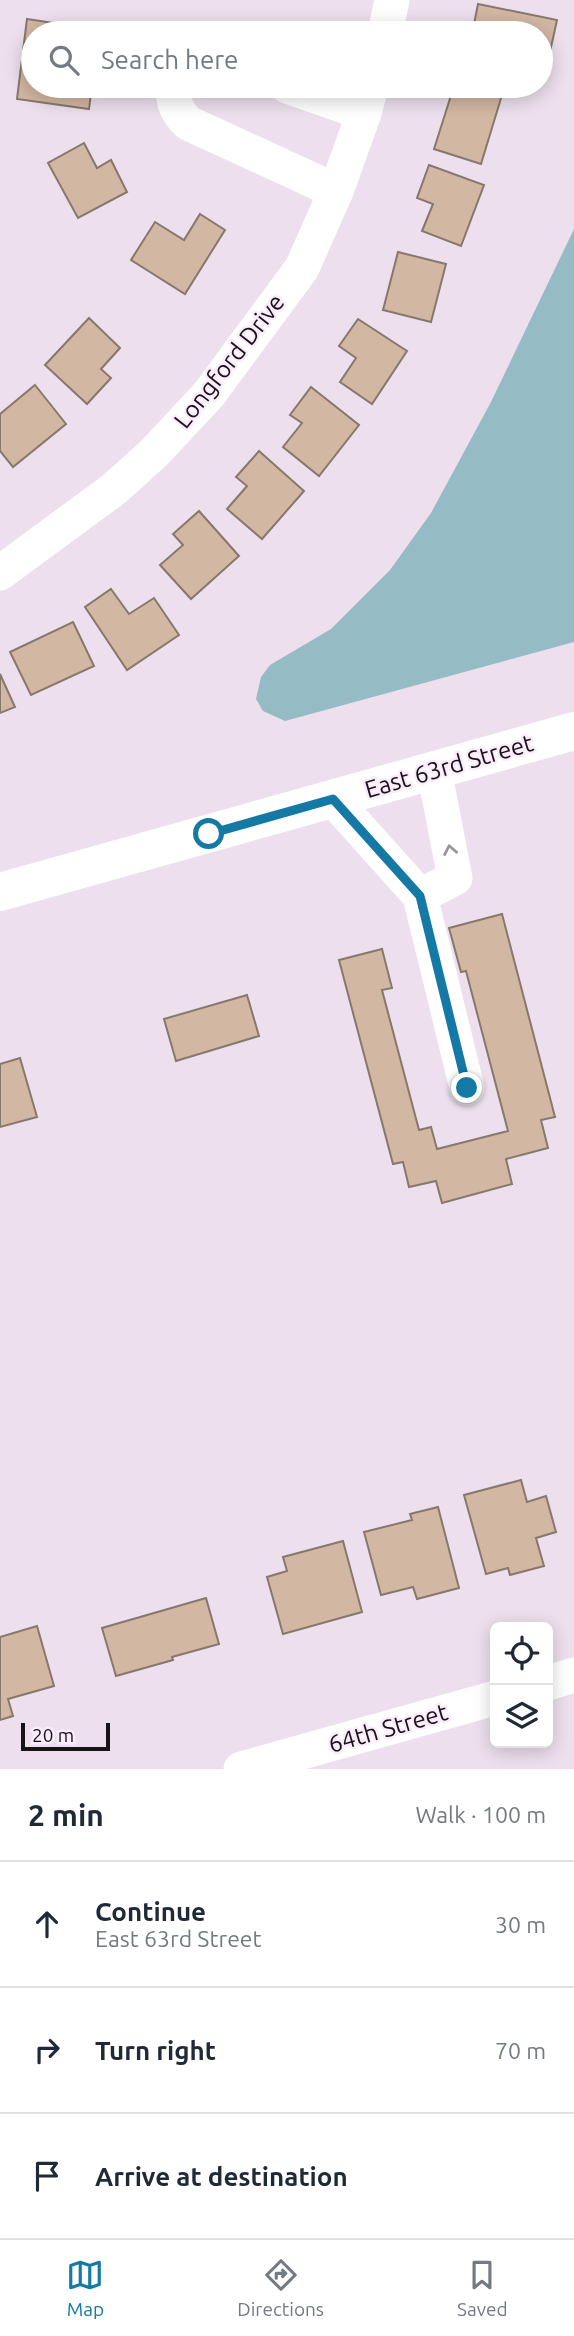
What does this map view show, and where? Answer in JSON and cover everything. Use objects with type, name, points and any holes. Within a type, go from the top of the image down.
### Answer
[{"type":"main road","name":"East 63rd Street","points":[[0,892],[574,731]]},
{"type":"street","points":[[388,21],[392,0]]},
{"type":"street","points":[[175,98],[175,106],[188,123],[337,191]]},
{"type":"street","name":"Longford Drive","points":[[0,573],[114,489],[154,453],[209,394],[302,268],[337,191],[368,99]]},
{"type":"street","points":[[420,896],[455,878],[434,771]]},
{"type":"street","points":[[333,799],[420,896],[467,1088]]},
{"type":"street","points":[[553,1681],[574,1675]]},
{"type":"street","name":"64th Street","points":[[241,1769],[490,1699]]},
{"type":"water","points":[[574,229],[574,642],[285,721],[263,711],[256,699],[261,677],[270,665],[331,629],[390,570],[431,513],[491,402]]},
{"type":"building","points":[[478,4],[557,20],[553,38],[553,21],[475,21]]},
{"type":"building","points":[[21,67],[21,98],[90,98],[89,109],[17,99]]},
{"type":"building","points":[[450,98],[501,98],[481,164],[434,149]]},
{"type":"building","points":[[84,143],[97,168],[111,160],[127,192],[78,218],[48,163]]},
{"type":"building","points":[[429,165],[484,185],[461,246],[422,231],[433,204],[417,198]]},
{"type":"building","points":[[200,214],[225,230],[185,294],[131,260],[155,222],[184,240]]},
{"type":"building","points":[[398,252],[446,264],[431,322],[383,310]]},
{"type":"building","points":[[89,318],[120,348],[101,369],[111,378],[87,404],[45,365]]},
{"type":"building","points":[[358,319],[407,351],[372,404],[340,382],[356,358],[339,346]]},
{"type":"building","points":[[35,385],[66,424],[13,467],[0,451],[0,414]]},
{"type":"building","points":[[311,387],[359,425],[319,476],[283,447],[302,423],[290,415]]},
{"type":"building","points":[[259,451],[304,491],[262,539],[227,509],[247,486],[236,477]]},
{"type":"building","points":[[199,511],[239,556],[191,599],[160,565],[183,545],[173,534]]},
{"type":"building","points":[[111,589],[129,614],[154,598],[179,635],[127,670],[85,607]]},
{"type":"building","points":[[73,622],[94,666],[31,695],[10,652]]},
{"type":"building","points":[[0,674],[15,707],[0,713]]},
{"type":"building","points":[[502,914],[555,1117],[541,1120],[548,1148],[506,1159],[512,1184],[442,1203],[436,1181],[409,1187],[403,1162],[393,1164],[339,960],[382,949],[392,988],[382,990],[419,1130],[431,1127],[437,1149],[508,1131],[466,971],[461,972],[449,928]]},
{"type":"building","points":[[247,995],[259,1036],[176,1061],[164,1019]]},
{"type":"building","points":[[20,1058],[37,1117],[0,1127],[0,1064]]},
{"type":"building","points":[[521,1480],[527,1502],[546,1496],[556,1532],[536,1538],[544,1566],[510,1575],[508,1568],[486,1574],[464,1495]]},
{"type":"building","points":[[438,1507],[459,1588],[417,1599],[413,1587],[381,1595],[364,1532],[412,1520],[410,1514]]},
{"type":"building","points":[[343,1541],[362,1612],[283,1634],[267,1577],[287,1571],[283,1557]]},
{"type":"building","points":[[206,1598],[219,1644],[116,1676],[102,1628]]},
{"type":"building","points":[[37,1626],[54,1686],[8,1699],[13,1716],[0,1720],[0,1637]]},
{"type":"route","points":[[209,834],[333,799],[420,896],[467,1088]]}]
